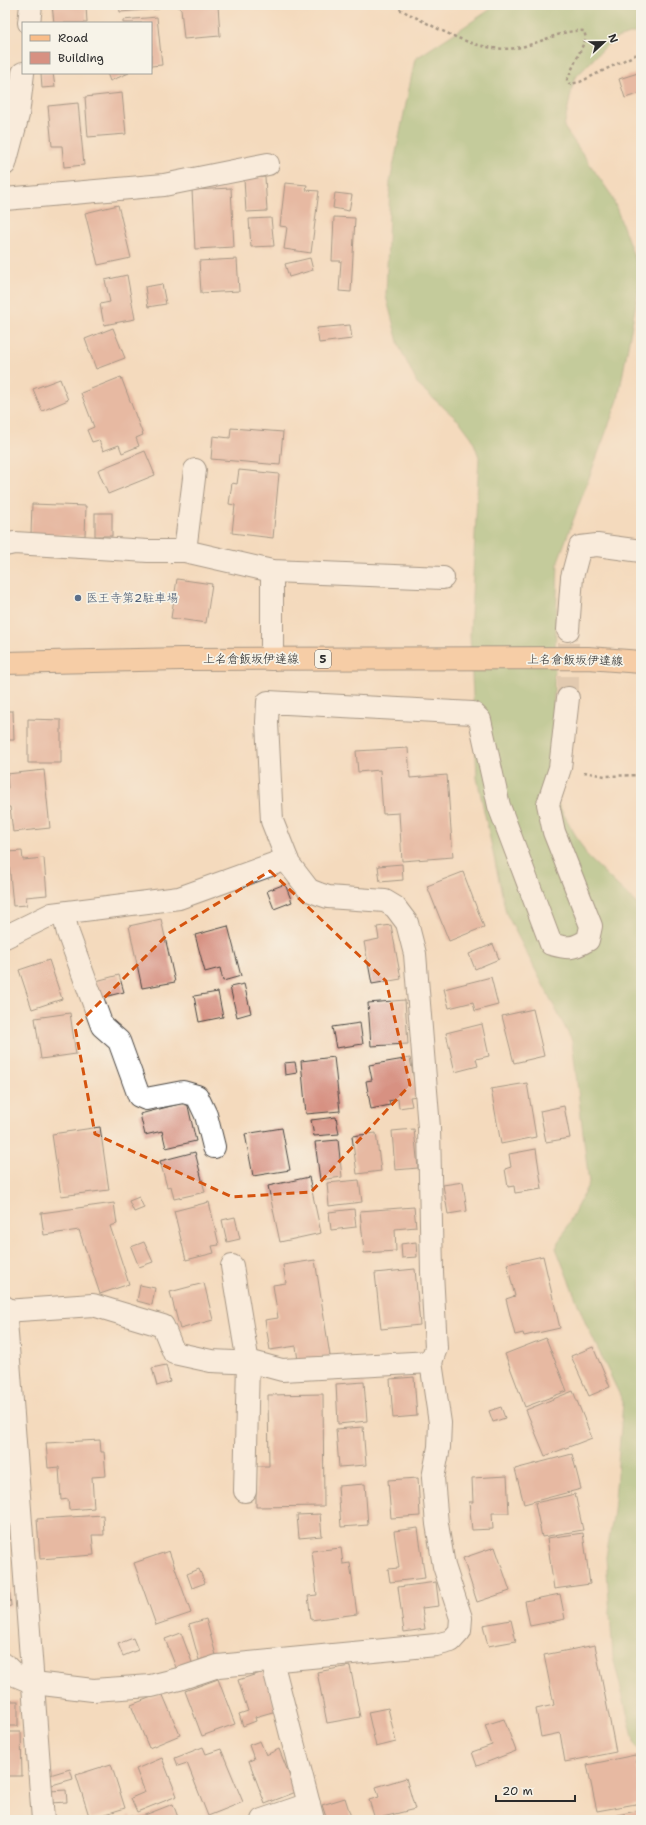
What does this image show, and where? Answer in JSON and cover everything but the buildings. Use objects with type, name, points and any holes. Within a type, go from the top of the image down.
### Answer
[{"type":"main road","name":"上名倉飯坂伊達線","points":[[5,663],[181,659],[588,658],[641,662]]},
{"type":"street","points":[[29,22],[31,5]]},
{"type":"street","points":[[5,164],[18,115],[23,74]]},
{"type":"street","points":[[5,199],[164,185],[268,164]]},
{"type":"street","points":[[185,551],[195,470]]},
{"type":"street","points":[[5,545],[14,543],[148,551],[185,551],[272,571],[443,578]]},
{"type":"street","points":[[568,630],[572,577],[580,547],[597,545],[641,551]]},
{"type":"street","points":[[272,571],[272,659]]},
{"type":"street","points":[[5,1665],[16,1675],[34,1683],[93,1690],[151,1686],[179,1679],[218,1666],[436,1645],[451,1641],[460,1631],[461,1618],[444,1566],[437,1524],[433,1478],[439,1447],[440,1423],[431,1362],[436,1348],[432,1272],[429,1128],[416,954],[407,923],[395,907],[385,901],[328,897],[309,890],[298,878],[287,859],[272,821],[267,722],[268,702],[473,713],[480,720],[498,806],[551,944],[568,949],[588,940],[591,926],[554,832],[548,804],[560,768],[568,698]]},
{"type":"street","points":[[5,937],[52,914],[179,898],[287,859]]},
{"type":"street","points":[[63,913],[68,933],[102,1026],[119,1041],[139,1096],[146,1099],[183,1092],[197,1096],[206,1116],[214,1147]]},
{"type":"street","points":[[232,1266],[248,1363],[245,1491]]},
{"type":"street","points":[[5,1311],[93,1305],[163,1326],[174,1353],[211,1361],[248,1363],[282,1370],[431,1362]]},
{"type":"street","points":[[5,1307],[13,1508],[34,1683],[43,1820]]},
{"type":"street","points":[[262,1820],[311,1812],[272,1661]]},
{"type":"path","points":[[395,5],[401,10],[475,45],[502,49],[524,47],[573,30],[584,31],[586,38],[567,80],[569,84],[580,82],[641,52]]},
{"type":"path","points":[[560,768],[605,776],[641,775]]},
{"type":"highlighted area","points":[[270,871],[386,981],[410,1085],[311,1192],[232,1197],[95,1134],[75,1027],[169,933]]},
{"type":"green space","points":[[497,5],[641,5],[641,31],[613,39],[574,79],[564,127],[612,196],[641,276],[618,400],[558,561],[551,792],[588,857],[641,908],[641,1752],[635,1745],[613,1657],[606,1557],[614,1511],[623,1402],[585,1322],[556,1248],[589,1183],[572,1041],[506,913],[477,778],[470,635],[479,457],[472,438],[460,422],[418,385],[399,346],[386,296],[390,182],[415,59]]},
{"type":"tunnel","points":[[568,630],[568,698]]},
{"type":"place","name":"医王寺第2駐車場","points":[[78,598]]}]
